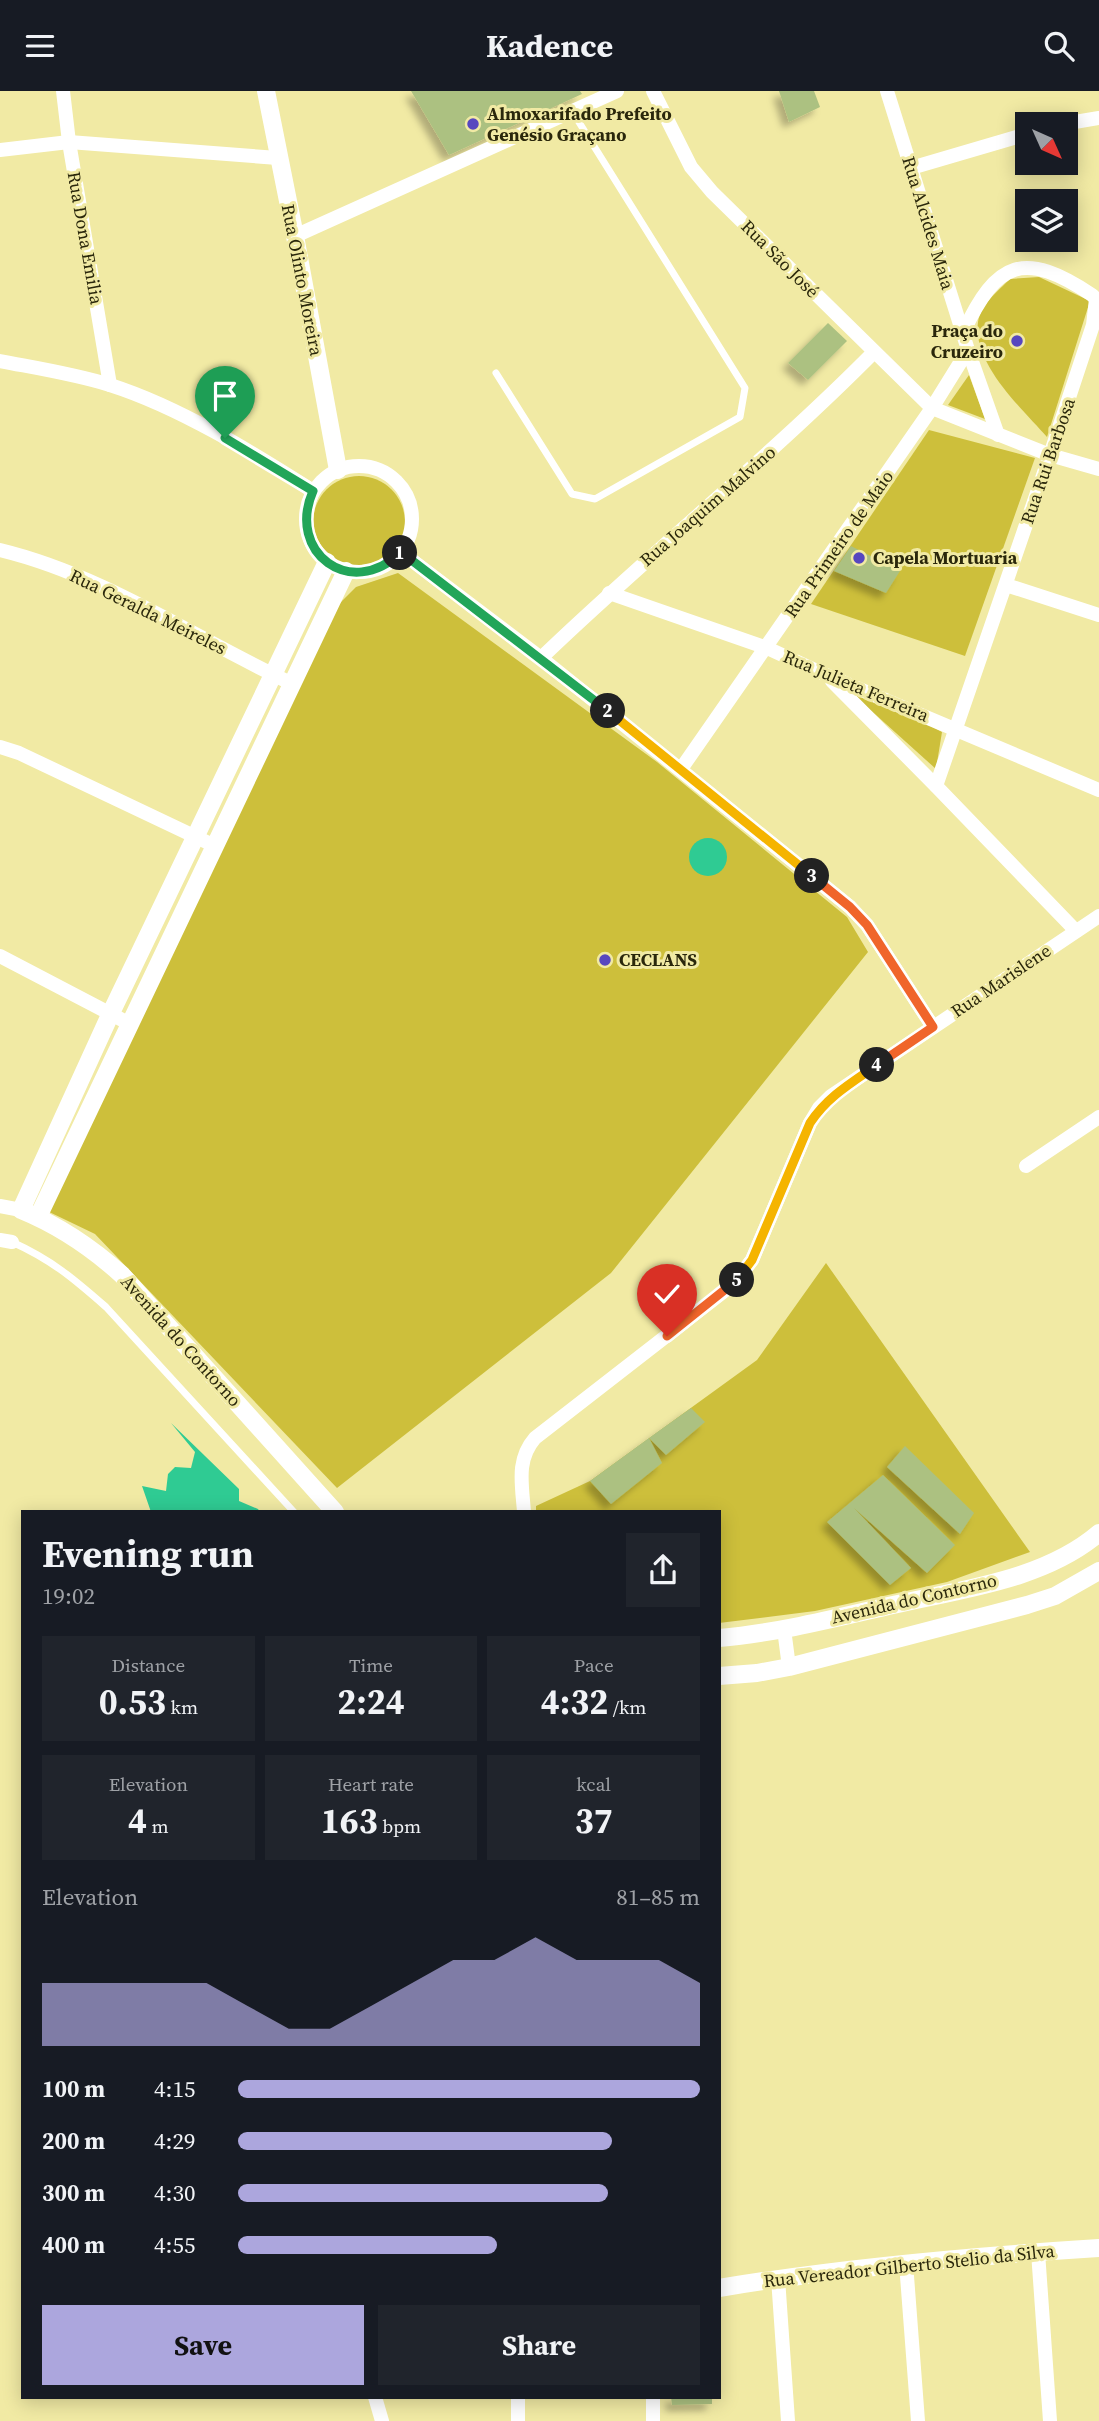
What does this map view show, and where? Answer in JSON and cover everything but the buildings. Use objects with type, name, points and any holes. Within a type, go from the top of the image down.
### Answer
[{"type":"street","name":"Rua Dona Emilia","points":[[63,91],[69,142],[110,385]]},
{"type":"street","name":"Rua Olinto Moreira","points":[[265,91],[338,470]]},
{"type":"street","points":[[295,236],[617,91]]},
{"type":"street","name":"Rua São José","points":[[653,91],[691,166],[700,178],[932,408]]},
{"type":"street","name":"Rua Alcides Maia","points":[[887,91],[962,333],[998,435]]},
{"type":"street","points":[[1078,122],[1099,118]]},
{"type":"street","points":[[911,168],[1015,138]]},
{"type":"street","points":[[0,150],[69,142],[278,158]]},
{"type":"street","name":"Rua Rui Barbosa","points":[[936,786],[1096,325],[1096,299],[1058,274],[1034,266],[1014,268],[994,281],[976,303],[962,333]]},
{"type":"street","name":"Rua Primeiro de Maio","points":[[681,769],[932,408],[968,350]]},
{"type":"street","name":"Rua Joaquim Malvino","points":[[541,658],[609,593],[788,436],[874,352]]},
{"type":"street","points":[[0,361],[110,385],[225,438],[313,491]]},
{"type":"street","points":[[932,408],[1050,455],[1099,469]]},
{"type":"street","points":[[355,465],[373,467],[389,474],[402,486],[410,502],[413,519],[410,537],[390,563],[376,570],[361,573],[346,571],[327,562],[316,551],[308,537],[305,521],[307,505],[313,491],[324,478],[338,470],[355,465]]},
{"type":"street","name":"Rua Geralda Meireles","points":[[0,550],[39,560],[90,581],[292,684]]},
{"type":"street","points":[[401,552],[681,769],[859,916],[933,1027]]},
{"type":"street","points":[[21,1210],[110,1015],[327,562]]},
{"type":"street","points":[[38,1217],[346,571]]},
{"type":"street","points":[[1006,585],[1099,615]]},
{"type":"street","name":"Rua Julieta Ferreira","points":[[609,593],[767,648],[1099,790]]},
{"type":"street","points":[[826,675],[1076,932]]},
{"type":"street","points":[[0,747],[19,753],[215,846]]},
{"type":"street","name":"Rua Marislene","points":[[524,1510],[521,1468],[528,1447],[536,1438],[732,1285],[752,1260],[810,1123],[819,1108],[831,1096],[1099,916]]},
{"type":"street","points":[[0,956],[130,1024]]},
{"type":"street","points":[[1026,1166],[1099,1117]]},
{"type":"street","name":"Avenida do Contorno","points":[[0,1206],[38,1217],[95,1251],[122,1275],[333,1510]]},
{"type":"street","name":"Avenida do Contorno","points":[[721,1638],[784,1629],[1022,1573],[1055,1561],[1086,1544],[1099,1533]]},
{"type":"street","points":[[721,1676],[789,1667],[1027,1605],[1055,1595],[1099,1571]]},
{"type":"street","points":[[784,1629],[789,1667]]},
{"type":"street","name":"Rua Vereador Gilberto Stelio da Silva","points":[[721,2287],[906,2263],[1099,2248]]},
{"type":"street","points":[[1038,2252],[1050,2421]]},
{"type":"street","points":[[906,2263],[918,2421]]},
{"type":"street","points":[[778,2278],[788,2421]]},
{"type":"street","points":[[376,2399],[382,2421]]},
{"type":"street","points":[[517,2399],[518,2421]]},
{"type":"street","points":[[653,2399],[653,2421]]},
{"type":"lane","points":[[496,373],[572,494],[579,497],[595,499],[740,417],[745,388],[572,111]]},
{"type":"lane","points":[[6,1241],[43,1255],[106,1307],[292,1510]]},
{"type":"shaded area","points":[[1039,277],[1090,301],[1047,437],[1001,384],[983,353],[978,338],[980,315],[995,293],[1010,279]]},
{"type":"shaded area","points":[[969,375],[985,419],[948,405]]},
{"type":"shaded area","points":[[929,430],[1035,458],[965,656],[811,604]]},
{"type":"shaded area","points":[[359,476],[376,480],[391,490],[401,505],[405,522],[401,539],[391,554],[376,564],[359,568],[342,564],[327,554],[317,539],[313,522],[317,505],[327,490],[342,480]]},
{"type":"shaded area","points":[[398,573],[657,762],[847,917],[868,952],[611,1273],[337,1488],[95,1234],[43,1209],[335,608],[356,587]]},
{"type":"shaded area","points":[[862,691],[942,732],[936,769],[856,697]]},
{"type":"shaded area","points":[[708,838],[721,844],[727,857],[721,870],[708,876],[695,870],[689,857],[695,844]]},
{"type":"shaded area","points":[[826,1263],[1030,1552],[947,1582],[815,1611],[721,1623],[721,1510],[536,1510],[536,1506],[590,1481],[757,1360]]},
{"type":"shaded area","points":[[171,1423],[239,1489],[239,1501],[259,1510],[150,1510],[142,1486],[166,1491],[168,1474],[175,1467],[191,1468],[195,1452]]},
{"type":"place","name":"Almoxarifado Prefeito Genésio Graçano","points":[[473,124]]},
{"type":"place","name":"Praça do Cruzeiro","points":[[1017,341]]},
{"type":"place","name":"Capela Mortuaria","points":[[859,558]]},
{"type":"place","name":"CECLANS","points":[[605,960]]},
{"type":"route","points":[[225,438],[313,491],[307,505],[305,521],[308,537],[316,551],[327,562],[346,571],[361,573],[390,563],[401,552],[541,658],[850,907],[867,925],[933,1027],[831,1096],[819,1108],[810,1123],[752,1260],[732,1285],[667,1336]]}]
